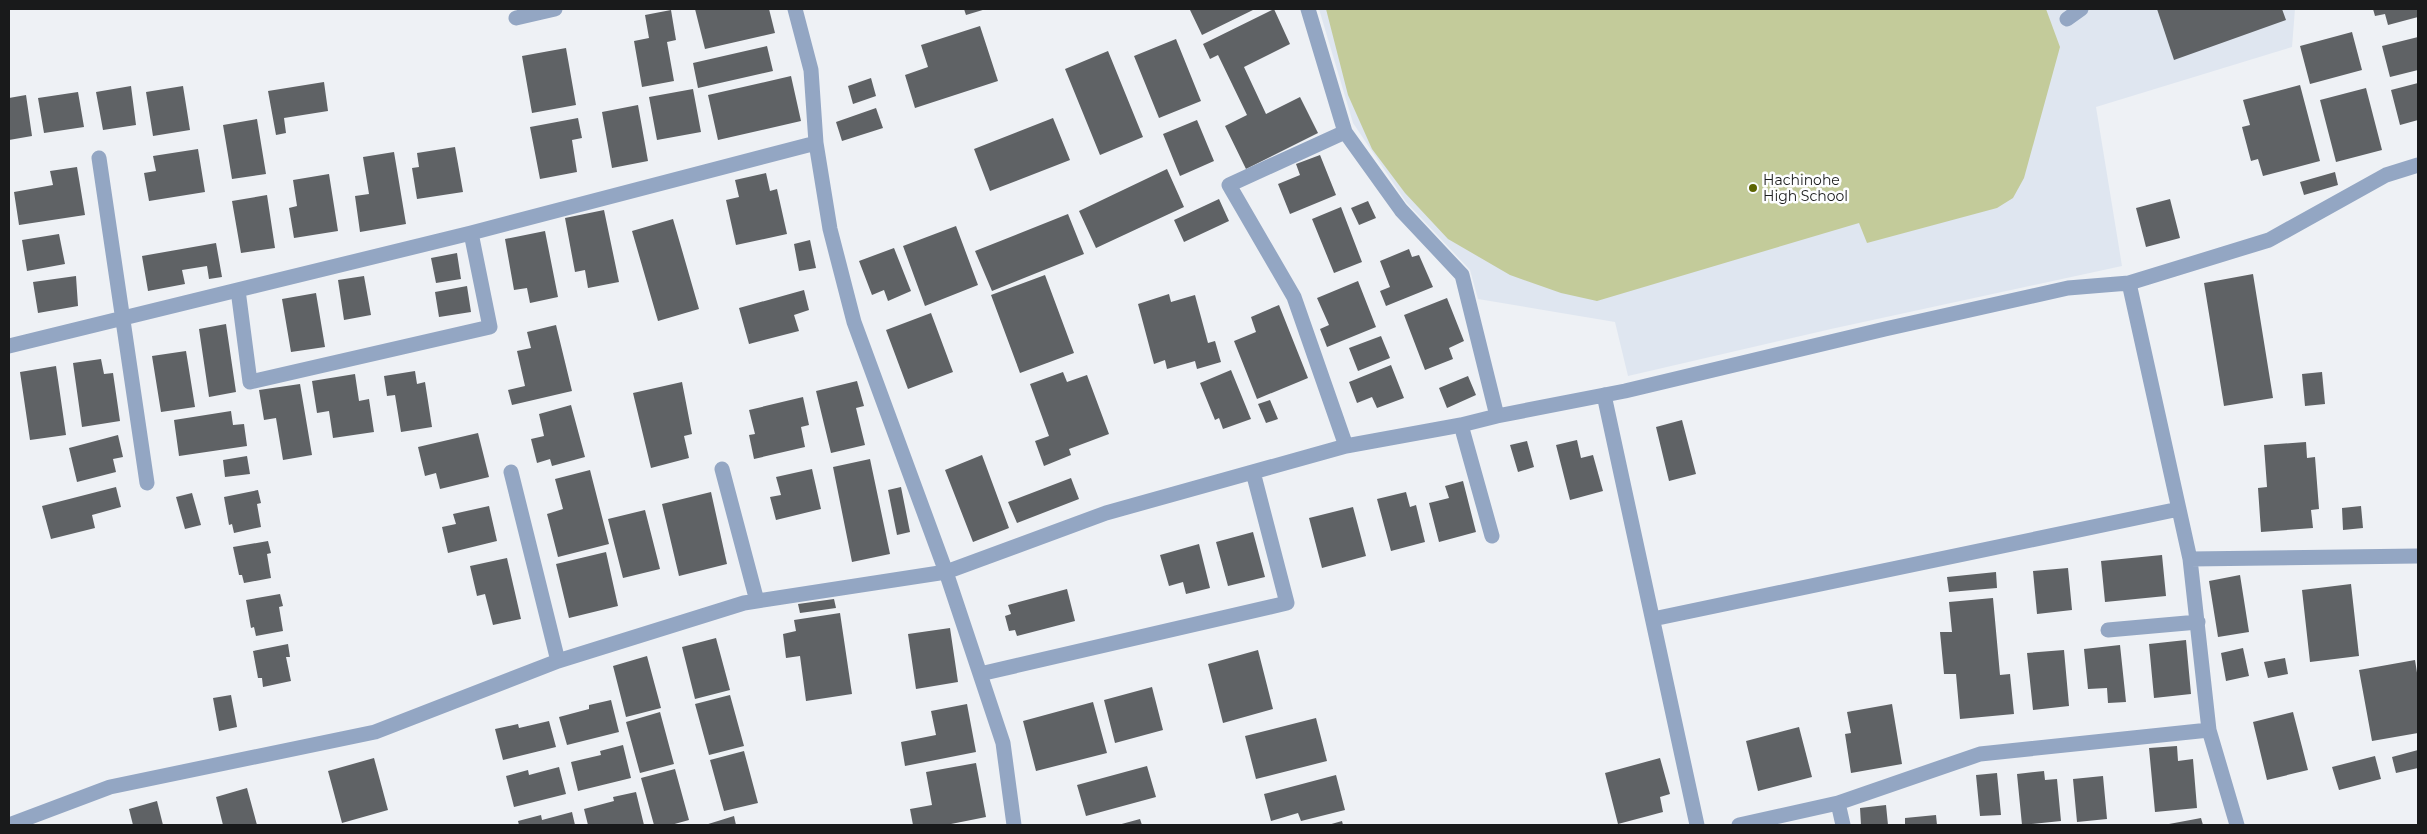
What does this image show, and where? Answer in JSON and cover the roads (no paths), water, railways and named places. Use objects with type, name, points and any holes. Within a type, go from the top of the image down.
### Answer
[{"type":"street","points":[[516,18],[555,9]]},
{"type":"street","points":[[795,9],[811,70],[816,143],[830,229],[854,322],[946,572],[1003,743],[1014,825]]},
{"type":"street","points":[[1308,9],[1346,132],[1402,210],[1462,276],[1497,416]]},
{"type":"street","points":[[2067,19],[2081,9]]},
{"type":"street","points":[[1346,132],[1229,185],[1294,297],[1346,446]]},
{"type":"street","points":[[9,346],[471,233],[816,143]]},
{"type":"street","points":[[99,158],[147,483]]},
{"type":"street","points":[[9,825],[110,787],[375,732],[558,662],[757,601],[946,572],[1106,513],[1346,446],[1461,426],[1497,416],[1604,395],[1866,333],[2068,288],[2129,283],[2269,240],[2386,175],[2418,165]]},
{"type":"street","points":[[238,290],[250,382],[490,327],[471,233]]},
{"type":"street","points":[[2129,283],[2190,558],[2209,730],[2236,825]]},
{"type":"street","points":[[1604,395],[1697,825]]},
{"type":"street","points":[[1461,426],[1492,536]]},
{"type":"street","points":[[722,469],[757,601]]},
{"type":"street","points":[[511,472],[558,662]]},
{"type":"street","points":[[980,674],[1287,603],[1253,472]]},
{"type":"street","points":[[1653,619],[2179,509]]},
{"type":"street","points":[[2190,558],[2418,556]]},
{"type":"street","points":[[2108,630],[2198,622]]},
{"type":"street","points":[[1738,825],[1838,803],[1980,754],[2209,730]]},
{"type":"street","points":[[1838,803],[1842,825]]},
{"type":"place","name":"Hachinohe High School","points":[[1753,188]]}]
